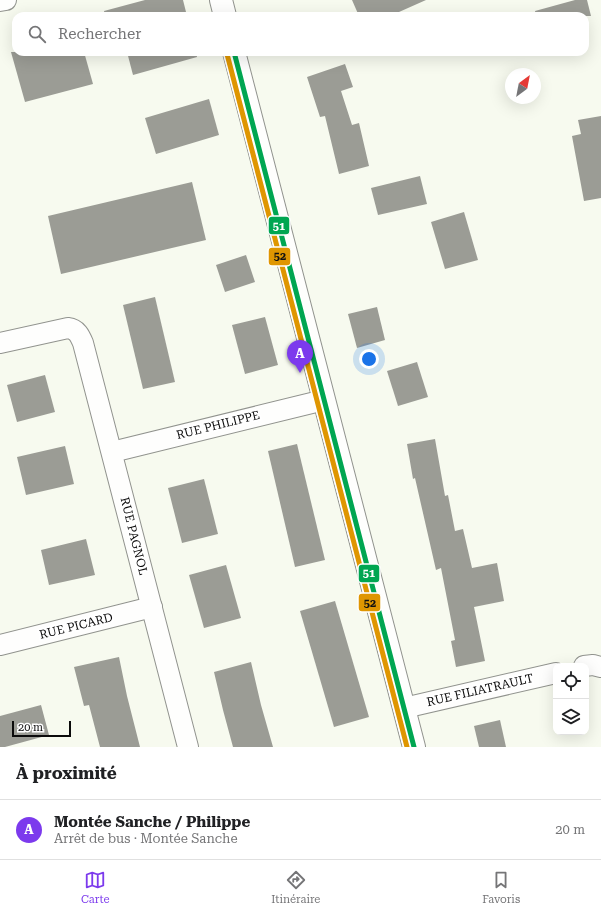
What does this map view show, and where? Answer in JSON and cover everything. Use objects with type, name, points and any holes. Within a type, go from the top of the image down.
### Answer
[{"type":"street","points":[[0,2],[6,0]]},
{"type":"street","points":[[221,0],[224,12]]},
{"type":"street","points":[[235,56],[414,747]]},
{"type":"street","name":"RUE PAGNOL","points":[[0,344],[58,329],[68,328],[73,328],[84,343],[188,747]]},
{"type":"street","name":"RUE PHILIPPE","points":[[112,452],[324,400]]},
{"type":"street","name":"RUE PICARD","points":[[0,645],[152,607]]},
{"type":"street","points":[[589,665],[601,667]]},
{"type":"street","name":"RUE FILIATRAULT","points":[[404,708],[553,674]]},
{"type":"building","points":[[145,0],[183,0],[186,12],[104,12]]},
{"type":"building","points":[[352,0],[426,0],[399,12],[357,12]]},
{"type":"building","points":[[575,0],[587,0],[591,16],[589,16],[589,12],[535,11]]},
{"type":"building","points":[[12,56],[85,56],[93,84],[25,102]]},
{"type":"building","points":[[128,56],[197,56],[197,57],[133,75]]},
{"type":"building","points":[[345,64],[353,87],[341,91],[352,125],[359,123],[369,166],[339,174],[325,116],[320,117],[307,77]]},
{"type":"building","points":[[209,99],[219,135],[156,154],[145,118]]},
{"type":"building","points":[[601,116],[601,198],[584,201],[572,136],[581,134],[578,120]]},
{"type":"building","points":[[420,176],[427,204],[378,215],[371,188]]},
{"type":"building","points":[[192,182],[206,240],[61,274],[48,216]]},
{"type":"building","points":[[464,212],[478,260],[445,269],[431,222]]},
{"type":"building","points":[[246,255],[255,282],[225,292],[216,265]]},
{"type":"building","points":[[155,297],[175,382],[143,389],[123,305]]},
{"type":"building","points":[[377,307],[385,340],[357,348],[348,314]]},
{"type":"building","points":[[265,317],[278,365],[245,374],[232,325]]},
{"type":"building","points":[[417,362],[428,397],[398,406],[387,371]]},
{"type":"building","points":[[45,375],[55,412],[17,422],[7,385]]},
{"type":"building","points":[[435,439],[445,496],[448,495],[455,531],[463,529],[472,568],[497,563],[504,601],[474,607],[485,661],[456,667],[451,641],[455,640],[441,568],[436,570],[415,478],[413,479],[407,444]]},
{"type":"building","points":[[297,444],[325,560],[295,567],[268,451]]},
{"type":"building","points":[[65,446],[74,484],[26,495],[17,457]]},
{"type":"building","points":[[204,479],[218,534],[182,543],[168,488]]},
{"type":"building","points":[[86,539],[95,575],[49,585],[41,550]]},
{"type":"building","points":[[226,565],[241,618],[204,628],[189,575]]},
{"type":"building","points":[[335,601],[369,717],[334,727],[300,611]]},
{"type":"building","points":[[119,657],[140,747],[100,747],[89,705],[84,706],[74,667]]},
{"type":"building","points":[[251,662],[273,747],[233,747],[223,710],[214,672]]},
{"type":"building","points":[[41,705],[49,735],[0,747],[0,716]]},
{"type":"building","points":[[500,720],[506,747],[479,747],[474,726]]},
{"type":"transit line","name":"52","points":[[228,56],[407,747]]},
{"type":"transit line","name":"51","points":[[235,56],[414,747]]},
{"type":"place","name":"Montée Sanche / Philippe","points":[[300,373]]}]
